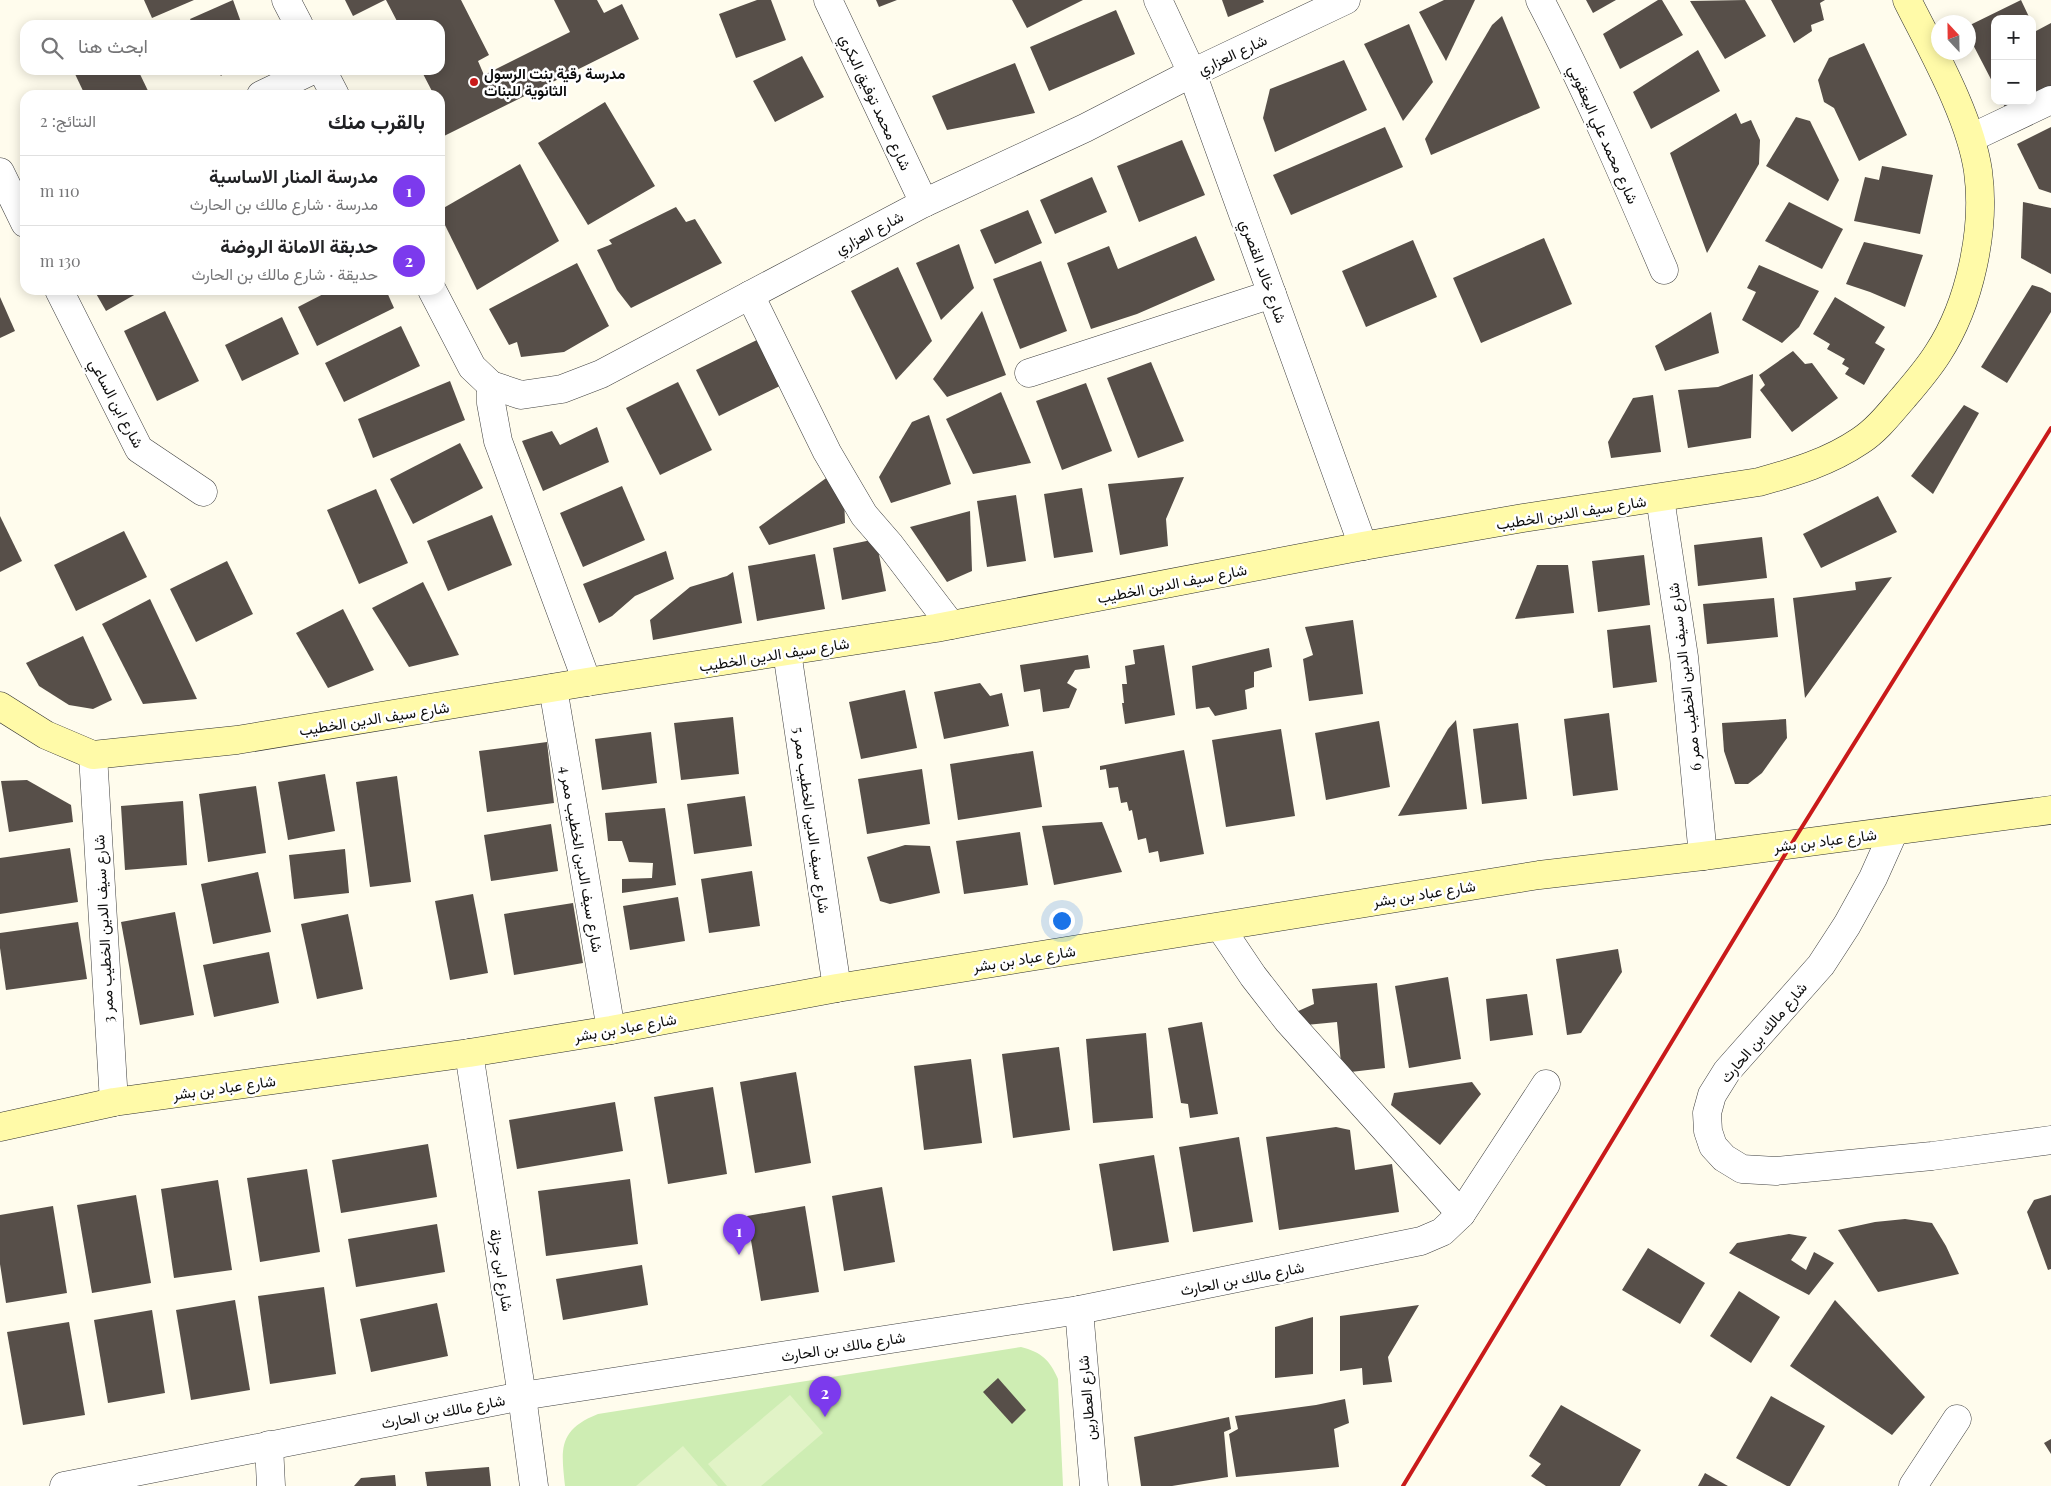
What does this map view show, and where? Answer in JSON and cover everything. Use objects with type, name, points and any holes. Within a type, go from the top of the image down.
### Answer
[{"type":"street","points":[[286,0],[296,20]]},
{"type":"street","name":"شارع محمد توفيق البكري","points":[[828,0],[924,203]]},
{"type":"street","name":"شارع خالد القصري","points":[[1158,0],[1192,73],[1363,546]]},
{"type":"street","name":"شارع العزاري","points":[[435,295],[472,367],[492,385],[521,395],[562,388],[601,374],[924,203],[1085,128],[1192,73],[1346,0]]},
{"type":"street","name":"شارع محمد علي اليعقوبي","points":[[1540,0],[1568,54],[1612,148],[1664,270]]},
{"type":"street","name":"شارع سيف الدين الخطيب","points":[[93,756],[237,740],[587,682],[951,625],[1363,546],[1523,518],[1759,482],[1796,472],[1831,458],[1862,440],[1886,419],[1939,352],[1959,311],[1972,272],[1978,241],[1978,172],[1971,138],[1944,76],[1907,0]]},
{"type":"street","points":[[271,90],[302,75]]},
{"type":"street","points":[[325,75],[332,90]]},
{"type":"street","points":[[1971,138],[2051,100]]},
{"type":"street","points":[[0,172],[20,207]]},
{"type":"street","points":[[1028,373],[1272,294]]},
{"type":"street","name":"شارع ابن الساعي","points":[[62,295],[140,448],[203,492]]},
{"type":"street","points":[[750,295],[827,452],[864,515],[890,545],[951,625]]},
{"type":"street","points":[[492,385],[491,403],[498,441],[587,682]]},
{"type":"street","name":"شارع سيف الدين الخطيب ممر 6","points":[[1660,498],[1684,658],[1703,856]]},
{"type":"street","name":"شارع سيف الدين الخطيب ممر 5","points":[[787,652],[837,988]]},
{"type":"street","name":"شارع سيف الدين الخطيب ممر 4","points":[[553,688],[611,1030]]},
{"type":"street","points":[[0,706],[46,735],[93,756]]},
{"type":"street","name":"شارع سيف الدين الخطيب ممر 3","points":[[93,756],[114,1102]]},
{"type":"street","name":"شارع عباد بن بشر","points":[[0,1127],[114,1102],[469,1053],[611,1030],[837,988],[1539,875],[1703,856],[2051,810]]},
{"type":"street","name":"شارع مالك بن الحارث","points":[[1894,830],[1873,878],[1847,925],[1821,965],[1728,1071],[1712,1095],[1707,1113],[1708,1131],[1713,1146],[1724,1158],[1742,1169],[1776,1171],[1932,1156],[2051,1140]]},
{"type":"street","points":[[1220,927],[1253,976],[1288,1021],[1461,1214]]},
{"type":"street","name":"شارع ابن جزلة","points":[[469,1053],[534,1486]]},
{"type":"street","name":"شارع مالك بن الحارث","points":[[64,1486],[269,1444],[522,1396],[1079,1310],[1399,1247],[1421,1241],[1442,1232],[1461,1214],[1546,1084]]},
{"type":"street","name":"شارع العطارين","points":[[1079,1310],[1094,1486]]},
{"type":"street","points":[[1913,1486],[1957,1419]]},
{"type":"street","points":[[269,1444],[271,1486]]},
{"type":"green space","points":[[1021,1347],[1034,1351],[1044,1358],[1052,1367],[1058,1379],[1063,1486],[565,1486],[563,1451],[565,1442],[575,1427],[598,1414]]},
{"type":"green space","points":[[790,1395],[823,1433],[761,1486],[727,1486],[708,1464]]},
{"type":"green space","points":[[683,1446],[718,1486],[636,1486]]},
{"type":"building","points":[[144,0],[194,0],[152,18]]},
{"type":"building","points":[[233,0],[240,20],[190,20]]},
{"type":"building","points":[[345,0],[385,0],[353,16]]},
{"type":"building","points":[[386,0],[461,0],[489,55],[478,61],[484,75],[570,32],[554,0],[597,0],[604,13],[622,4],[639,39],[445,136],[445,90],[431,90],[424,75],[445,75],[445,20],[396,20]]},
{"type":"building","points":[[757,0],[771,0],[786,40],[736,58],[719,14]]},
{"type":"building","points":[[876,0],[897,0],[879,7]]},
{"type":"building","points":[[1012,0],[1083,0],[1027,28]]},
{"type":"building","points":[[1222,0],[1263,0],[1264,2],[1228,17]]},
{"type":"building","points":[[1444,0],[1475,0],[1446,61],[1419,12]]},
{"type":"building","points":[[1586,0],[1616,0],[1593,13]]},
{"type":"building","points":[[1658,0],[1662,0],[1683,35],[1620,69],[1603,34]]},
{"type":"building","points":[[1745,0],[1766,36],[1725,59],[1690,1]]},
{"type":"building","points":[[1771,0],[1825,0],[1820,3],[1824,20],[1811,25],[1812,31],[1794,43]]},
{"type":"building","points":[[2021,0],[2028,15],[1991,15],[1991,79],[1976,50],[1976,22]]},
{"type":"building","points":[[1116,10],[1135,54],[1049,91],[1030,47]]},
{"type":"building","points":[[1502,16],[1540,108],[1431,155],[1425,139],[1492,25]]},
{"type":"building","points":[[2051,23],[2051,92],[2036,100],[2036,31]]},
{"type":"building","points":[[1409,24],[1433,82],[1403,121],[1364,44]]},
{"type":"building","points":[[1864,43],[1907,135],[1859,161],[1834,108],[1824,102],[1818,80],[1829,58]]},
{"type":"building","points":[[1698,50],[1720,91],[1651,129],[1633,92]]},
{"type":"building","points":[[802,56],[824,97],[775,122],[753,81]]},
{"type":"building","points":[[1344,60],[1367,110],[1275,152],[1263,118],[1270,89]]},
{"type":"building","points":[[1015,63],[1035,113],[947,130],[932,96]]},
{"type":"building","points":[[75,75],[140,75],[148,90],[83,90]]},
{"type":"building","points":[[605,102],[655,186],[588,225],[538,143]]},
{"type":"building","points":[[2004,105],[2026,105],[2008,114]]},
{"type":"building","points":[[1736,113],[1741,124],[1751,120],[1760,140],[1759,164],[1707,253],[1670,153]]},
{"type":"building","points":[[1796,117],[1810,121],[1839,180],[1828,201],[1766,166]]},
{"type":"building","points":[[1385,127],[1403,167],[1291,215],[1273,175]]},
{"type":"building","points":[[2051,127],[2051,193],[2039,189],[2017,144]]},
{"type":"building","points":[[1182,140],[1205,195],[1139,222],[1117,166]]},
{"type":"building","points":[[520,164],[559,241],[477,290],[445,225],[445,207]]},
{"type":"building","points":[[1882,166],[1933,175],[1920,234],[1854,221],[1865,177],[1879,180]]},
{"type":"building","points":[[1092,177],[1107,212],[1055,234],[1040,200]]},
{"type":"building","points":[[1789,202],[1843,229],[1822,269],[1765,241]]},
{"type":"building","points":[[2023,202],[2051,208],[2051,274],[2021,258]]},
{"type":"building","points":[[676,207],[686,222],[695,219],[722,263],[631,308],[617,290],[597,250],[612,244],[609,240]]},
{"type":"building","points":[[1028,210],[1042,243],[995,264],[980,230]]},
{"type":"building","points":[[1196,236],[1215,280],[1137,314],[1091,329],[1067,263],[1109,246],[1118,269]]},
{"type":"building","points":[[1544,238],[1572,304],[1481,343],[1453,278]]},
{"type":"building","points":[[1413,240],[1437,297],[1366,327],[1342,271]]},
{"type":"building","points":[[1864,242],[1923,255],[1905,307],[1846,284]]},
{"type":"building","points":[[959,244],[974,288],[941,320],[916,263]]},
{"type":"building","points":[[1041,261],[1067,331],[1020,349],[993,279]]},
{"type":"building","points":[[577,263],[609,326],[564,352],[521,357],[517,342],[509,345],[489,309]]},
{"type":"building","points":[[1759,265],[1819,291],[1799,327],[1782,343],[1742,320],[1756,292],[1747,288]]},
{"type":"building","points":[[898,267],[932,341],[896,380],[851,291]]},
{"type":"building","points":[[2032,285],[2051,293],[2051,312],[2007,383],[1981,367]]},
{"type":"building","points":[[97,295],[134,295],[106,311]]},
{"type":"building","points":[[321,295],[388,295],[394,308],[317,346],[298,307]]},
{"type":"building","points":[[0,297],[15,331],[0,338]]},
{"type":"building","points":[[1835,297],[1885,327],[1875,343],[1885,349],[1864,385],[1845,374],[1849,368],[1842,364],[1845,359],[1827,349],[1830,344],[1813,334]]},
{"type":"building","points":[[165,311],[199,381],[157,401],[124,331]]},
{"type":"building","points":[[982,311],[1006,375],[947,397],[933,379]]},
{"type":"building","points":[[1711,312],[1719,353],[1665,371],[1655,346]]},
{"type":"building","points":[[282,317],[299,354],[242,381],[225,345]]},
{"type":"building","points":[[401,326],[420,366],[344,402],[325,363]]},
{"type":"building","points":[[765,336],[788,382],[719,416],[696,370]]},
{"type":"building","points":[[1793,351],[1805,364],[1812,363],[1838,398],[1792,432],[1760,390],[1765,385],[1759,375]]},
{"type":"building","points":[[1151,362],[1184,441],[1138,458],[1107,378]]},
{"type":"building","points":[[1753,374],[1751,438],[1688,448],[1678,390],[1718,387]]},
{"type":"building","points":[[450,381],[465,420],[373,458],[358,419]]},
{"type":"building","points":[[678,382],[712,450],[660,475],[626,408]]},
{"type":"building","points":[[1086,383],[1112,451],[1062,470],[1036,401]]},
{"type":"building","points":[[1001,392],[1031,463],[973,474],[946,419]]},
{"type":"building","points":[[1653,395],[1661,452],[1611,458],[1608,442],[1633,398]]},
{"type":"building","points":[[1964,405],[1979,413],[1933,494],[1911,476]]},
{"type":"building","points":[[929,415],[951,484],[891,503],[879,477],[912,422]]},
{"type":"building","points":[[597,427],[609,462],[543,491],[522,441],[552,431],[560,445]]},
{"type":"building","points":[[460,443],[483,488],[413,524],[390,479]]},
{"type":"building","points":[[829,476],[844,494],[845,523],[769,545],[759,527]]},
{"type":"building","points":[[1184,477],[1166,519],[1168,546],[1120,555],[1108,484]]},
{"type":"building","points":[[622,486],[645,540],[583,567],[560,513]]},
{"type":"building","points":[[1082,488],[1093,552],[1054,558],[1044,494]]},
{"type":"building","points":[[376,489],[408,563],[359,584],[327,510]]},
{"type":"building","points":[[1016,495],[1026,561],[987,567],[977,501]]},
{"type":"building","points":[[1878,496],[1897,532],[1821,568],[1803,534]]},
{"type":"building","points":[[970,511],[972,571],[947,582],[910,527]]},
{"type":"building","points":[[492,515],[512,565],[448,591],[427,541]]},
{"type":"building","points":[[0,516],[22,561],[0,572]]},
{"type":"building","points":[[124,531],[147,577],[76,611],[54,565]]},
{"type":"building","points":[[1762,537],[1767,578],[1698,586],[1694,545]]},
{"type":"building","points":[[876,539],[886,591],[842,600],[833,548]]},
{"type":"building","points":[[666,551],[674,579],[635,596],[612,616],[599,623],[583,584]]},
{"type":"building","points":[[815,554],[825,609],[757,621],[748,566]]},
{"type":"building","points":[[1644,555],[1650,605],[1598,612],[1592,561]]},
{"type":"building","points":[[227,561],[253,614],[196,642],[170,589]]},
{"type":"building","points":[[1537,565],[1568,565],[1574,613],[1515,619]]},
{"type":"building","points":[[733,572],[742,623],[653,640],[650,620],[690,587],[727,576]]},
{"type":"building","points":[[1892,577],[1805,698],[1793,598],[1856,590],[1855,582]]},
{"type":"building","points":[[423,582],[459,655],[409,667],[372,608]]},
{"type":"building","points":[[1774,598],[1778,637],[1707,644],[1703,604]]},
{"type":"building","points":[[150,599],[197,699],[143,704],[102,624]]},
{"type":"building","points":[[343,609],[374,670],[328,688],[296,633]]},
{"type":"building","points":[[1353,620],[1363,694],[1309,701],[1303,659],[1313,655],[1305,627]]},
{"type":"building","points":[[1650,625],[1657,682],[1613,688],[1607,630]]},
{"type":"building","points":[[83,636],[112,700],[93,709],[69,705],[39,686],[26,663]]},
{"type":"building","points":[[1164,645],[1175,715],[1125,724],[1122,684],[1127,684],[1125,666],[1135,664],[1133,650]]},
{"type":"building","points":[[1269,648],[1272,667],[1254,672],[1254,687],[1245,690],[1247,709],[1215,716],[1209,707],[1196,709],[1192,666]]},
{"type":"building","points":[[1088,655],[1090,668],[1075,670],[1067,683],[1077,689],[1069,708],[1043,712],[1040,689],[1024,692],[1020,665]]},
{"type":"building","points":[[980,683],[990,696],[1002,693],[1009,726],[944,739],[934,692]]},
{"type":"building","points":[[905,690],[917,748],[861,759],[849,702]]},
{"type":"building","points":[[1609,713],[1618,790],[1573,796],[1564,719]]},
{"type":"building","points":[[733,717],[739,774],[681,780],[674,723]]},
{"type":"building","points":[[1786,719],[1787,738],[1762,773],[1748,784],[1735,784],[1724,751],[1722,723]]},
{"type":"building","points":[[1456,720],[1467,809],[1398,816],[1448,729]]},
{"type":"building","points":[[1379,721],[1390,787],[1326,800],[1315,733]]},
{"type":"building","points":[[1518,723],[1527,799],[1482,804],[1473,729]]},
{"type":"building","points":[[1281,729],[1295,816],[1226,827],[1212,740]]},
{"type":"building","points":[[651,732],[657,783],[602,790],[595,739]]},
{"type":"building","points":[[547,742],[554,803],[487,812],[479,751]]},
{"type":"building","points":[[1184,750],[1204,854],[1160,862],[1158,851],[1149,853],[1146,838],[1138,840],[1132,810],[1129,811],[1127,802],[1121,803],[1118,787],[1109,788],[1106,769],[1100,770],[1100,766]]},
{"type":"building","points":[[1033,751],[1042,807],[958,820],[950,764]]},
{"type":"building","points":[[922,769],[930,824],[867,834],[858,779]]},
{"type":"building","points":[[325,774],[335,831],[288,840],[278,782]]},
{"type":"building","points":[[397,776],[411,882],[370,887],[356,782]]},
{"type":"building","points":[[27,780],[71,805],[73,822],[9,832],[1,781]]},
{"type":"building","points":[[256,786],[266,853],[208,862],[199,794]]},
{"type":"building","points":[[745,796],[752,846],[694,854],[687,804]]},
{"type":"building","points":[[183,801],[187,865],[125,870],[121,806]]},
{"type":"building","points":[[665,808],[676,885],[622,893],[622,879],[652,878],[653,863],[629,862],[622,841],[608,841],[605,813]]},
{"type":"building","points":[[1102,822],[1122,872],[1054,885],[1042,826]]},
{"type":"building","points":[[551,824],[558,871],[491,881],[484,835]]},
{"type":"building","points":[[1020,832],[1028,885],[964,894],[956,841]]},
{"type":"building","points":[[905,845],[930,846],[940,893],[890,904],[880,901],[867,857]]},
{"type":"building","points":[[70,848],[78,902],[0,914],[0,858]]},
{"type":"building","points":[[345,849],[349,893],[294,899],[289,855]]},
{"type":"building","points":[[752,871],[760,926],[709,933],[701,879]]},
{"type":"building","points":[[258,872],[271,932],[213,944],[201,884]]},
{"type":"building","points":[[473,894],[488,973],[450,980],[435,901]]},
{"type":"building","points":[[678,897],[685,941],[630,950],[623,906]]},
{"type":"building","points":[[573,903],[583,963],[514,975],[504,914]]},
{"type":"building","points":[[175,912],[194,1015],[140,1025],[121,922]]},
{"type":"building","points":[[348,914],[363,989],[317,999],[301,924]]},
{"type":"building","points":[[78,922],[87,979],[6,990],[0,948],[0,933]]},
{"type":"building","points":[[1618,949],[1622,972],[1581,1033],[1567,1035],[1556,959]]},
{"type":"building","points":[[269,952],[279,1003],[214,1017],[203,965]]},
{"type":"building","points":[[1448,977],[1461,1059],[1409,1068],[1395,986]]},
{"type":"building","points":[[1377,983],[1385,1068],[1342,1073],[1337,1022],[1306,1025],[1296,1012],[1314,1004],[1312,989]]},
{"type":"building","points":[[1527,994],[1533,1035],[1490,1041],[1486,999]]},
{"type":"building","points":[[1202,1022],[1218,1114],[1190,1118],[1188,1104],[1181,1103],[1168,1028]]},
{"type":"building","points":[[1146,1033],[1153,1118],[1093,1123],[1086,1039]]},
{"type":"building","points":[[1059,1047],[1070,1130],[1013,1138],[1002,1054]]},
{"type":"building","points":[[971,1059],[982,1143],[924,1150],[914,1066]]},
{"type":"building","points":[[796,1072],[811,1163],[755,1173],[740,1082]]},
{"type":"building","points":[[1472,1082],[1481,1094],[1440,1145],[1391,1105],[1394,1093]]},
{"type":"building","points":[[713,1087],[727,1174],[668,1184],[654,1097]]},
{"type":"building","points":[[615,1102],[623,1151],[517,1169],[509,1120]]},
{"type":"building","points":[[1336,1127],[1350,1130],[1355,1170],[1392,1164],[1399,1212],[1279,1230],[1266,1137]]},
{"type":"building","points":[[1239,1137],[1253,1222],[1193,1232],[1179,1147]]},
{"type":"building","points":[[428,1144],[437,1197],[341,1213],[332,1160]]},
{"type":"building","points":[[1154,1155],[1169,1242],[1113,1251],[1099,1164]]},
{"type":"building","points":[[307,1169],[320,1252],[260,1262],[247,1178]]},
{"type":"building","points":[[630,1179],[638,1244],[546,1256],[538,1191]]},
{"type":"building","points":[[218,1180],[232,1270],[174,1278],[161,1189]]},
{"type":"building","points":[[882,1187],[895,1262],[844,1271],[832,1196]]},
{"type":"building","points":[[136,1195],[151,1283],[92,1293],[77,1205]]},
{"type":"building","points":[[2051,1195],[2051,1269],[2048,1270],[2027,1212],[2034,1200]]},
{"type":"building","points":[[53,1206],[67,1293],[6,1303],[0,1264],[0,1215]]},
{"type":"building","points":[[805,1206],[819,1292],[761,1301],[747,1216]]},
{"type":"building","points":[[1905,1219],[1932,1223],[1946,1246],[1959,1274],[1878,1292],[1838,1230],[1875,1222]]},
{"type":"building","points":[[437,1224],[445,1272],[356,1287],[348,1239]]},
{"type":"building","points":[[1789,1234],[1807,1237],[1791,1260],[1806,1270],[1814,1252],[1834,1263],[1809,1295],[1729,1253],[1737,1243]]},
{"type":"building","points":[[1648,1248],[1705,1283],[1680,1324],[1622,1290]]},
{"type":"building","points":[[642,1265],[648,1305],[563,1320],[556,1279]]},
{"type":"building","points":[[324,1287],[336,1374],[270,1384],[258,1296]]},
{"type":"building","points":[[1739,1291],[1780,1317],[1751,1363],[1710,1336]]},
{"type":"building","points":[[235,1300],[250,1390],[191,1400],[176,1310]]},
{"type":"building","points":[[1835,1300],[1925,1397],[1892,1435],[1790,1366]]},
{"type":"building","points":[[437,1303],[448,1356],[371,1372],[360,1319]]},
{"type":"building","points":[[1419,1305],[1388,1357],[1392,1382],[1363,1385],[1362,1368],[1340,1371],[1340,1316]]},
{"type":"building","points":[[152,1310],[165,1393],[108,1403],[94,1320]]},
{"type":"building","points":[[1313,1317],[1313,1374],[1275,1378],[1275,1327]]},
{"type":"building","points":[[69,1322],[85,1415],[23,1425],[7,1332]]},
{"type":"building","points":[[998,1378],[1026,1410],[1012,1424],[983,1392]]},
{"type":"building","points":[[1771,1396],[1825,1426],[1790,1486],[1736,1458]]},
{"type":"building","points":[[1345,1399],[1349,1423],[1334,1429],[1339,1467],[1236,1477],[1229,1434],[1238,1429],[1235,1416],[1316,1405]]},
{"type":"building","points":[[1561,1405],[1641,1450],[1620,1486],[1546,1486],[1531,1476],[1541,1464],[1529,1456]]},
{"type":"building","points":[[1229,1417],[1231,1429],[1224,1432],[1228,1477],[1172,1486],[1141,1486],[1134,1437]]},
{"type":"building","points":[[2051,1439],[2051,1454],[2044,1443]]},
{"type":"building","points":[[489,1467],[491,1486],[427,1486],[425,1472]]},
{"type":"building","points":[[1705,1473],[1728,1486],[1698,1486]]},
{"type":"building","points":[[395,1475],[396,1486],[354,1486],[361,1478]]},
{"type":"railway","points":[[1403,1486],[1792,843],[2051,428]]},
{"type":"place","name":"مدرسة رقية بنت الرسول الثانوية للبنات","points":[[474,82]]},
{"type":"place","name":"مدرسة المنار الاساسية","points":[[739,1255]]},
{"type":"place","name":"حدبقة الامانة الروضة","points":[[825,1417]]}]
